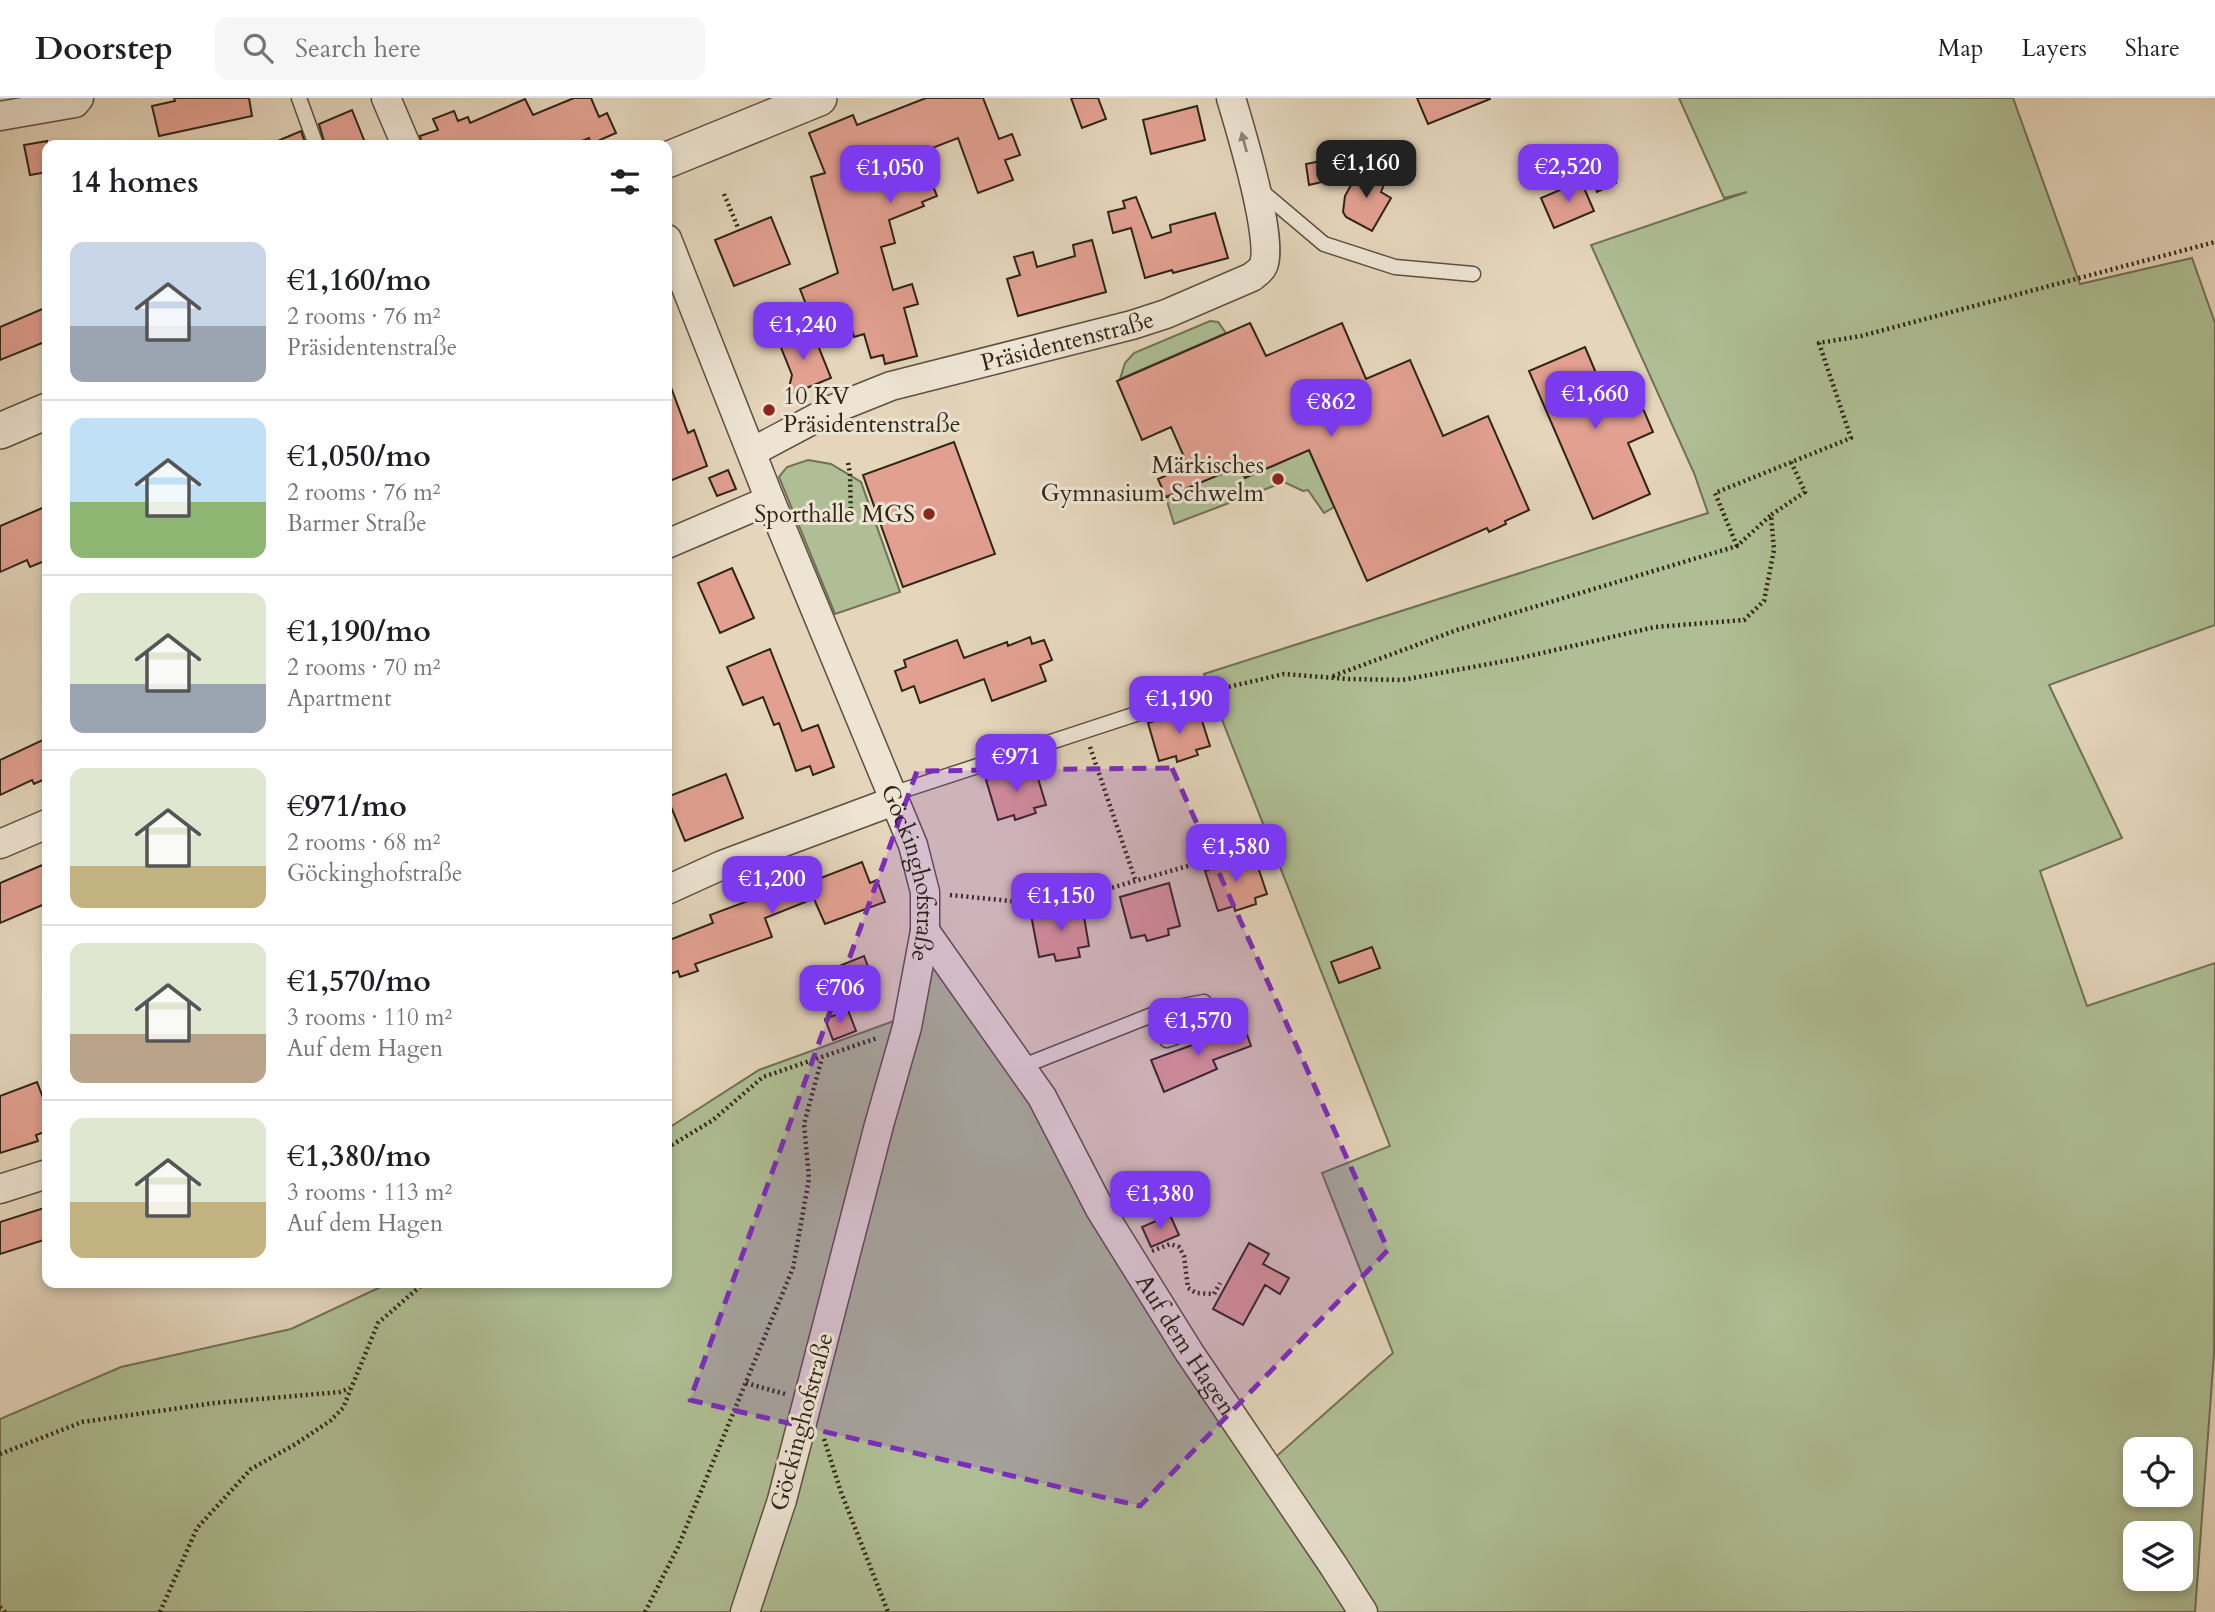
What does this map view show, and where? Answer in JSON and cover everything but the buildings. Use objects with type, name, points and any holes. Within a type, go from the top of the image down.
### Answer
[{"type":"street","points":[[0,116],[75,103],[79,98]]},
{"type":"street","points":[[386,98],[404,140]]},
{"type":"street","points":[[672,158],[819,98]]},
{"type":"street","name":"Präsidentenstraße","points":[[752,452],[831,410],[891,386],[1132,325],[1166,314],[1252,277],[1263,268],[1266,252],[1256,186],[1231,98]]},
{"type":"street","name":"Göckinghofstraße","points":[[672,252],[770,500],[912,845],[925,892],[925,931],[907,1027],[782,1500],[745,1612]]},
{"type":"street","points":[[0,431],[42,413]]},
{"type":"street","points":[[672,542],[770,500]]},
{"type":"street","points":[[672,888],[893,797]]},
{"type":"street","points":[[0,844],[42,826]]},
{"type":"street","name":"Auf dem Hagen","points":[[925,931],[1041,1097],[1100,1209],[1189,1352],[1363,1612]]},
{"type":"street","points":[[0,1189],[42,1176]]},
{"type":"lane","points":[[299,98],[314,140]]},
{"type":"lane","points":[[1256,186],[1324,244],[1395,267],[1473,274]]},
{"type":"lane","points":[[893,797],[1188,696]]},
{"type":"lane","points":[[1021,1067],[1167,1009],[1204,1002],[1218,1022],[1167,1040]]},
{"type":"path","points":[[724,194],[739,230]]},
{"type":"path","points":[[1737,546],[1716,493],[1851,438],[1819,343],[1861,336],[2215,242]]},
{"type":"path","points":[[1329,677],[1457,630],[1737,546],[1771,515],[1805,492],[1791,462]]},
{"type":"path","points":[[848,463],[851,519]]},
{"type":"path","points":[[1188,696],[1284,674],[1402,680],[1516,659],[1655,627],[1744,620],[1764,601],[1774,550],[1771,515]]},
{"type":"path","points":[[1084,731],[1136,882]]},
{"type":"path","points":[[925,892],[1051,905],[1237,852]]},
{"type":"path","points":[[672,1146],[713,1119],[763,1077],[907,1027]]},
{"type":"path","points":[[645,1612],[678,1547],[793,1268],[809,1179],[804,1124],[822,1058]]},
{"type":"path","points":[[1170,1244],[1179,1247],[1184,1256],[1188,1288],[1196,1293],[1214,1294],[1220,1283]]},
{"type":"path","points":[[160,1612],[197,1528],[251,1469],[294,1445],[330,1421],[343,1408],[377,1323],[418,1288]]},
{"type":"path","points":[[0,1454],[82,1422],[214,1403],[348,1391],[354,1383]]},
{"type":"path","points":[[746,1383],[809,1398],[841,1492],[888,1612]]},
{"type":"path","points":[[0,1607],[5,1612]]},
{"type":"highlighted area","points":[[1172,768],[1388,1250],[1140,1506],[690,1400],[917,771]]},
{"type":"green space","points":[[1679,98],[2013,98],[2080,284],[2192,258],[2215,323],[2215,625],[2049,685],[2122,838],[2040,871],[2087,1006],[2215,963],[2214,1354],[2195,1612],[0,1612],[0,1419],[121,1367],[291,1329],[378,1288],[672,1288],[672,1126],[759,1070],[905,1017],[932,940],[1167,1308],[1270,1462],[1393,1353],[1322,1173],[1390,1146],[1204,674],[1708,513],[1694,473],[1591,245],[1747,192],[1724,198]]},
{"type":"green space","points":[[1210,321],[1218,322],[1226,333],[1120,379],[1125,363],[1134,353]]},
{"type":"green space","points":[[1309,450],[1334,507],[1324,513],[1308,490],[1303,491],[1284,482],[1174,524],[1166,498],[1238,463],[1245,478]]},
{"type":"green space","points":[[808,460],[831,464],[861,482],[900,592],[835,614],[779,477],[787,467]]},
{"type":"place","name":"10 KV Präsidentenstraße","points":[[769,410]]},
{"type":"place","name":"Märkisches Gymnasium Schwelm","points":[[1278,479]]},
{"type":"place","name":"Sporthalle MGS","points":[[929,514]]}]
